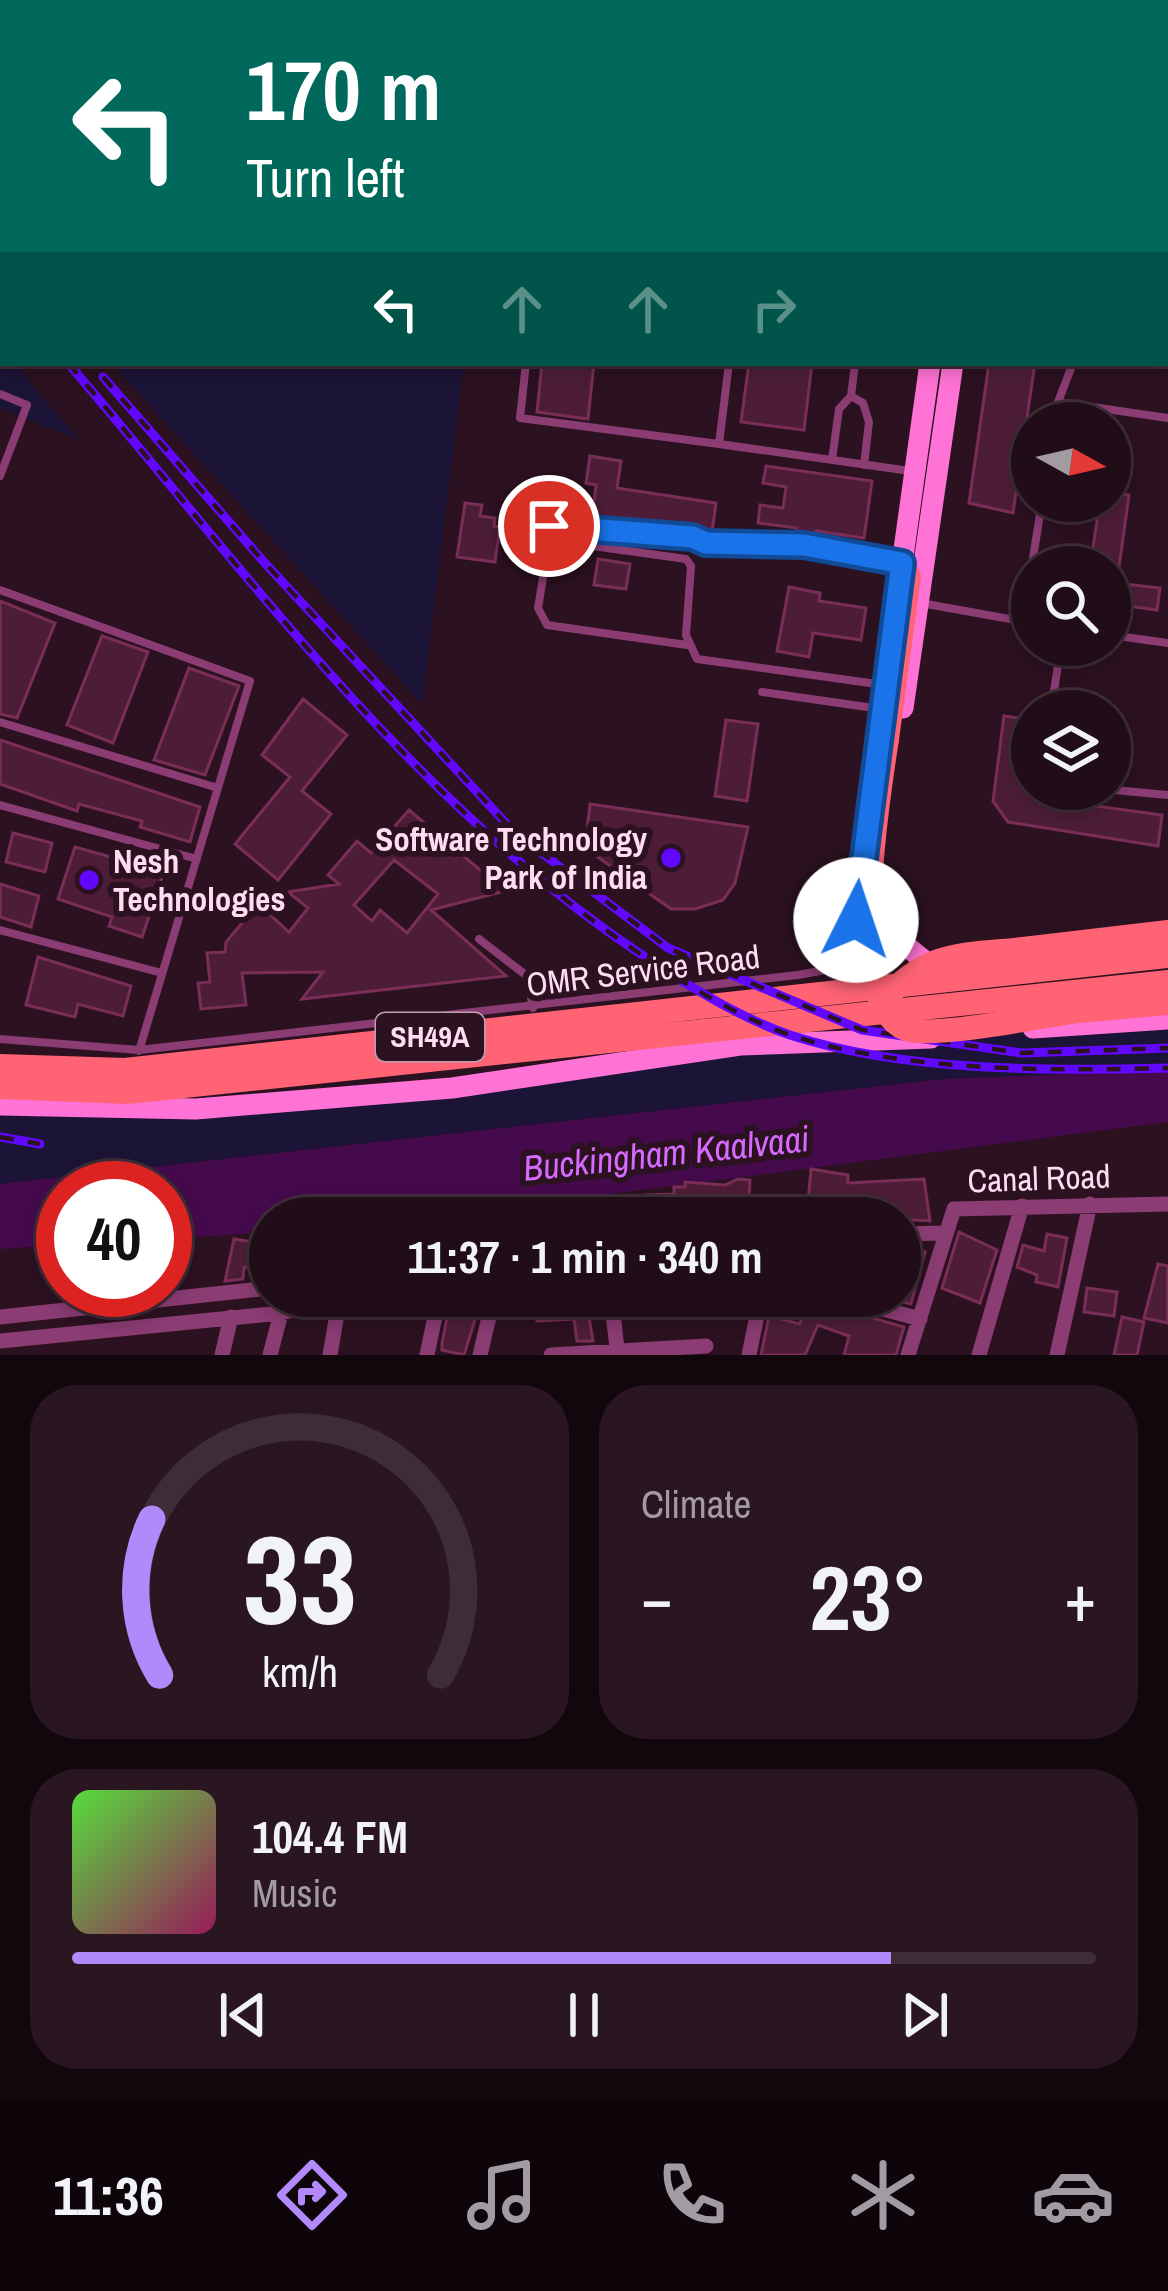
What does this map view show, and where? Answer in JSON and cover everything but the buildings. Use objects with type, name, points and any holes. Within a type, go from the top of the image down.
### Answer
[{"type":"main road","points":[[902,563],[909,577],[868,889],[870,996],[894,1022],[919,1031],[1168,1003]]},
{"type":"main road","points":[[870,996],[909,970],[946,958],[1168,932]]},
{"type":"main road","points":[[870,996],[952,981],[1168,956]]},
{"type":"main road","points":[[562,1058],[1168,982]]},
{"type":"main road","name":"SH49A","points":[[1,1087],[127,1092],[477,1044],[528,1029],[870,996]]},
{"type":"main road","name":"SH49A","points":[[528,1029],[562,1058]]},
{"type":"main road","name":"SH49A","points":[[1,1087],[137,1059],[477,1044]]},
{"type":"street","points":[[870,996],[856,952],[856,888],[930,366]]},
{"type":"street","points":[[952,981],[906,949],[891,929],[876,891],[953,366]]},
{"type":"street","points":[[856,952],[906,949]]},
{"type":"street","points":[[1,1087],[196,1108],[452,1088],[562,1058],[918,1039],[1168,1019]]},
{"type":"street","points":[[1057,1355],[1090,1204]]},
{"type":"street","name":"Canal Road","points":[[908,1355],[954,1209],[1168,1204]]},
{"type":"street","points":[[979,1355],[1022,1206]]},
{"type":"street","points":[[921,1234],[946,1233]]},
{"type":"street","points":[[0,1317],[249,1290]]},
{"type":"street","points":[[2,1340],[249,1316]]},
{"type":"street","points":[[222,1355],[231,1317]]},
{"type":"street","points":[[270,1355],[280,1317]]},
{"type":"street","points":[[330,1355],[336,1317]]},
{"type":"street","points":[[427,1355],[435,1317]]},
{"type":"street","points":[[480,1355],[489,1317]]},
{"type":"street","points":[[613,1317],[617,1348]]},
{"type":"street","points":[[748,1355],[756,1317]]},
{"type":"street","points":[[913,1317],[920,1319]]},
{"type":"street","points":[[551,1355],[706,1346]]},
{"type":"lane","points":[[526,366],[520,418],[915,472]]},
{"type":"lane","points":[[719,444],[729,366]]},
{"type":"lane","points":[[832,460],[839,409],[851,396],[855,366]]},
{"type":"lane","points":[[1058,402],[1072,366]]},
{"type":"lane","points":[[0,394],[27,405],[0,476]]},
{"type":"lane","points":[[851,396],[868,410],[864,465]]},
{"type":"lane","points":[[1131,413],[1168,418]]},
{"type":"lane","points":[[549,526],[692,537],[706,543],[804,545],[902,563]]},
{"type":"lane","points":[[687,645],[691,566],[686,559],[564,542],[547,553],[538,608],[547,625],[687,645],[706,663],[884,685]]},
{"type":"lane","points":[[0,590],[250,681],[137,1059]]},
{"type":"lane","points":[[918,602],[1011,620]]},
{"type":"lane","points":[[1131,638],[1168,643]]},
{"type":"lane","points":[[762,692],[881,709]]},
{"type":"lane","points":[[0,722],[218,788]]},
{"type":"lane","points":[[1131,791],[1168,794]]},
{"type":"lane","points":[[0,805],[197,860]]},
{"type":"lane","points":[[0,930],[162,974]]},
{"type":"lane","points":[[479,939],[527,976],[528,1029]]},
{"type":"lane","name":"OMR Service Road","points":[[0,1039],[137,1059],[528,1029],[836,968],[856,952]]},
{"type":"shaded area","points":[[0,366],[17,366],[79,440],[0,408]]},
{"type":"shaded area","points":[[114,366],[464,366],[422,704]]},
{"type":"shaded area","points":[[1168,1014],[1168,1070],[945,1079],[192,1163],[36,1161],[36,1180],[0,1184],[0,1113],[149,1118],[782,1048]]},
{"type":"water","name":"Buckingham Kaalvaai","points":[[1168,1070],[1168,1122],[587,1197],[249,1197],[249,1233],[192,1237],[192,1163],[945,1079]]},
{"type":"water","points":[[36,1180],[36,1247],[0,1249],[0,1184]]},
{"type":"railway","points":[[71,366],[266,600],[404,754],[556,892],[639,953],[770,1028],[834,1047],[977,1066],[1168,1068]]},
{"type":"railway","points":[[103,377],[263,561],[515,833],[668,948],[862,1030],[1022,1053],[1168,1048]]},
{"type":"railway","points":[[0,1137],[40,1144]]},
{"type":"place","name":"Software Technology Park of India","points":[[671,858]]},
{"type":"place","name":"Nesh Technologies","points":[[89,880]]},
{"type":"route","points":[[549,526],[692,537],[706,543],[804,545],[902,563],[856,888],[856,920]]}]
